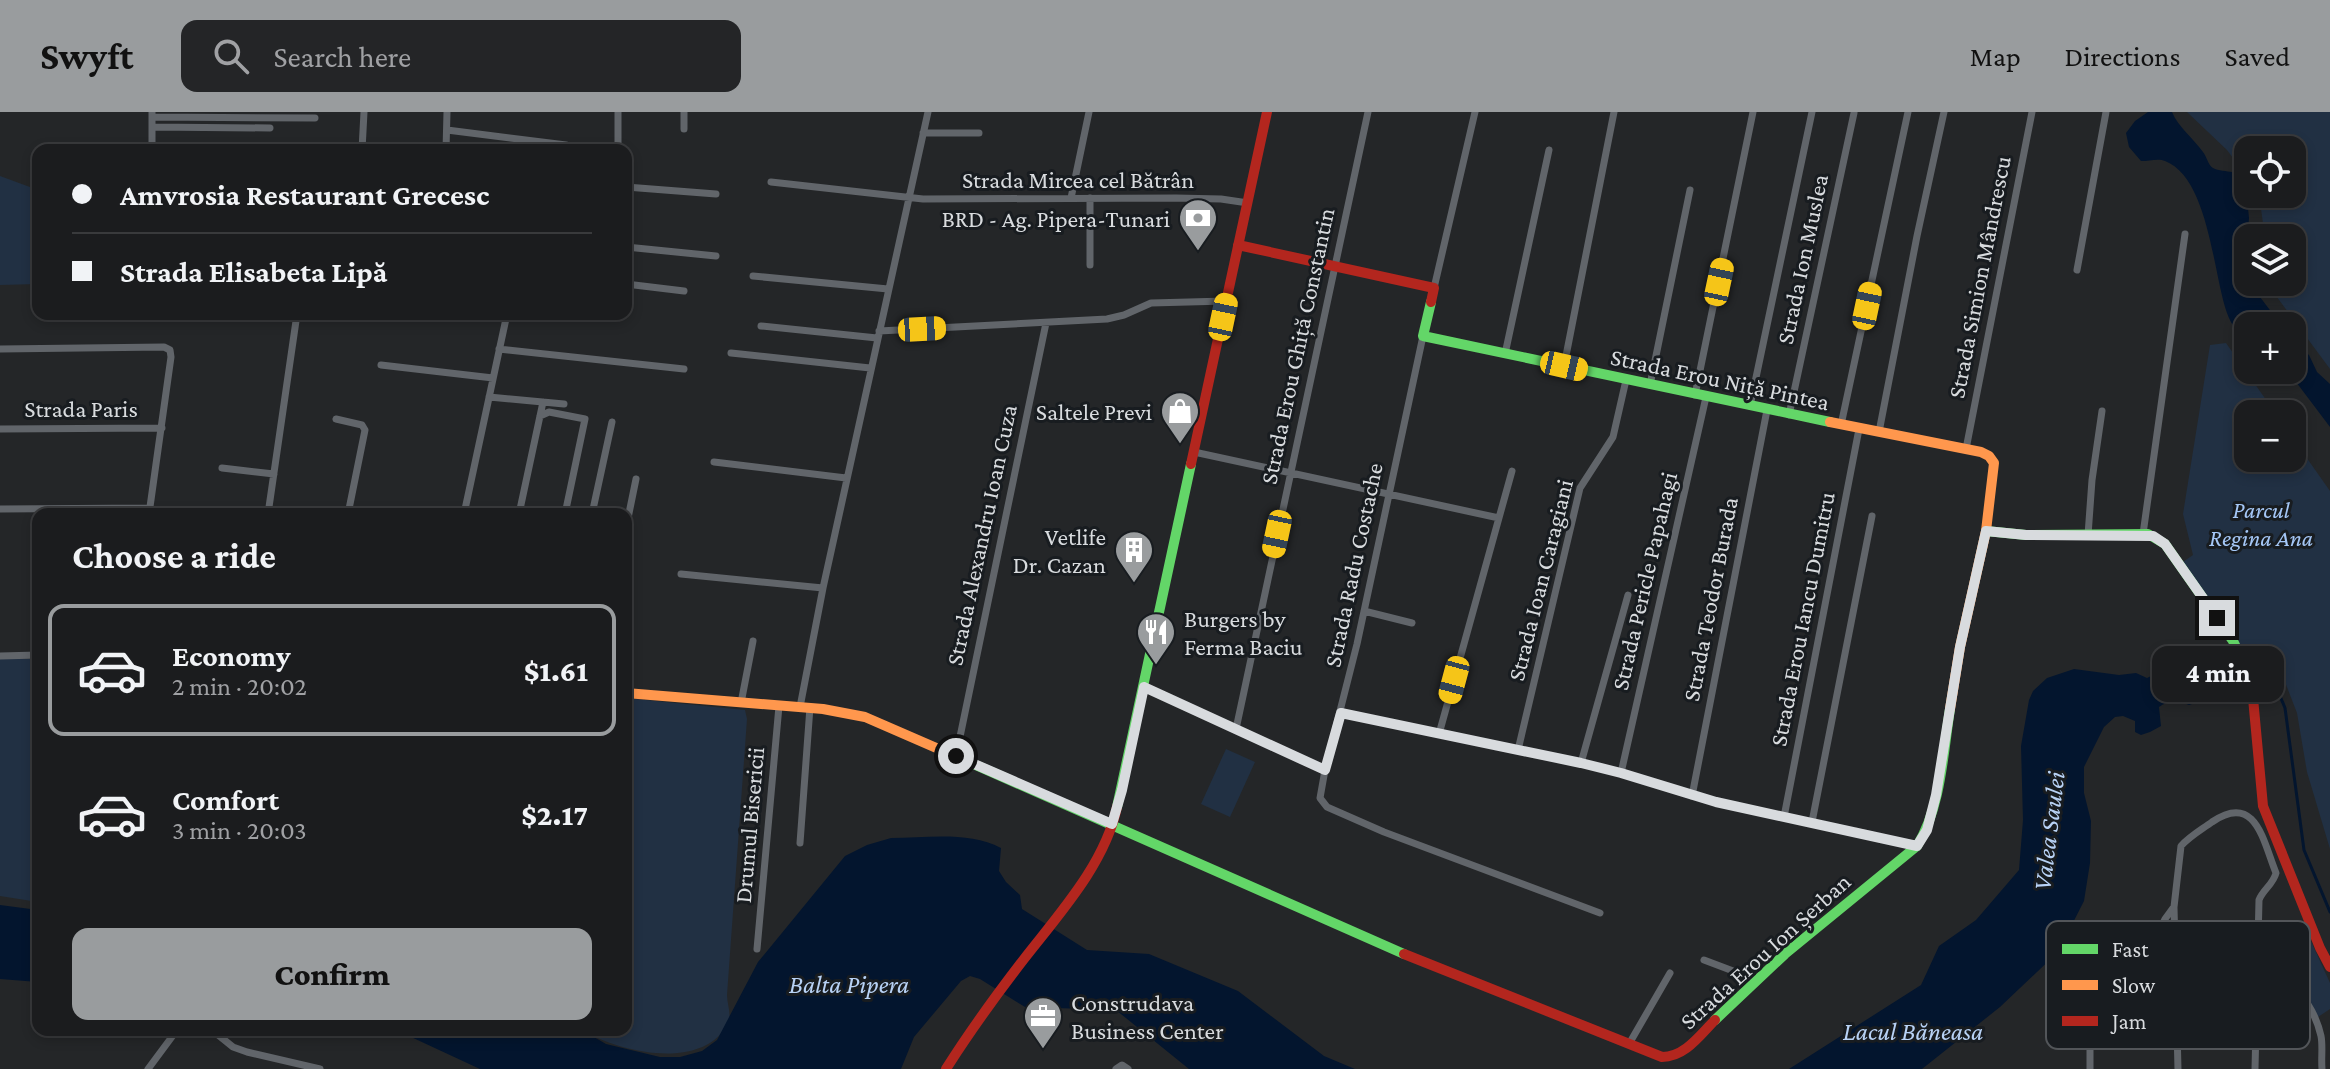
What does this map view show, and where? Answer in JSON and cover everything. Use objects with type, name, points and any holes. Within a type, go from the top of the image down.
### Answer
[{"type":"street","points":[[362,144],[364,112]]},
{"type":"street","points":[[446,144],[447,112]]},
{"type":"street","points":[[618,112],[618,144]]},
{"type":"street","points":[[684,112],[684,129]]},
{"type":"street","points":[[800,843],[805,707],[823,588],[928,112]]},
{"type":"street","points":[[1071,198],[1089,112]]},
{"type":"street","points":[[946,1069],[1098,859],[1112,824],[1122,790],[1267,112]]},
{"type":"street","name":"Strada Erou Ghiță Constantin","points":[[1236,729],[1368,112]]},
{"type":"street","points":[[1423,336],[1475,112]]},
{"type":"street","points":[[1564,366],[1614,112]]},
{"type":"street","name":"Strada Pericle Papahagi","points":[[1621,773],[1701,396],[1753,112]]},
{"type":"street","points":[[1750,406],[1812,112]]},
{"type":"street","points":[[1841,425],[1908,112]]},
{"type":"street","points":[[1879,432],[1944,112]]},
{"type":"street","name":"Strada Simion Mândrescu","points":[[1966,449],[2032,112]]},
{"type":"street","points":[[2077,270],[2106,112]]},
{"type":"street","name":"Strada Ion Muslea","points":[[1789,415],[1854,113]]},
{"type":"street","points":[[152,119],[315,118]]},
{"type":"street","points":[[152,119],[270,128]]},
{"type":"street","points":[[152,119],[152,144]]},
{"type":"street","points":[[447,130],[558,144]]},
{"type":"street","points":[[923,133],[979,133]]},
{"type":"street","points":[[1505,354],[1549,150]]},
{"type":"street","name":"Strada Mircea cel Bătrân","points":[[771,182],[908,198],[1221,199],[1248,203]]},
{"type":"street","points":[[632,187],[716,194]]},
{"type":"street","points":[[1650,385],[1690,190]]},
{"type":"street","points":[[1090,198],[1090,265]]},
{"type":"street","points":[[2143,534],[2185,234]]},
{"type":"street","points":[[1238,245],[1434,288]]},
{"type":"street","points":[[632,248],[716,256]]},
{"type":"street","points":[[753,276],[888,289]]},
{"type":"street","points":[[632,285],[684,291]]},
{"type":"street","points":[[761,326],[878,334],[1116,317],[1151,303],[1226,301]]},
{"type":"street","points":[[269,508],[296,320]]},
{"type":"street","points":[[465,508],[506,320]]},
{"type":"street","name":"Strada Alexandru Ioan Cuza","points":[[956,756],[1046,323]]},
{"type":"street","name":"Strada Erou Niță Pintea","points":[[1423,336],[1990,455],[1995,463],[1986,531]]},
{"type":"street","name":"Strada Radu Costache","points":[[1423,336],[1341,713],[1325,770],[1320,794],[1322,802],[1384,832],[1600,913]]},
{"type":"street","points":[[0,349],[164,347],[170,350],[149,508]]},
{"type":"street","points":[[499,349],[684,369]]},
{"type":"street","points":[[731,353],[870,368]]},
{"type":"street","points":[[381,365],[493,378]]},
{"type":"street","name":"Strada Ioan Caragiani","points":[[1518,750],[1580,488],[1613,437],[1626,380]]},
{"type":"street","points":[[489,397],[564,404]]},
{"type":"street","points":[[520,508],[543,402]]},
{"type":"street","name":"Strada Teodor Burada","points":[[1692,796],[1767,410]]},
{"type":"street","points":[[2088,535],[2102,411]]},
{"type":"street","points":[[540,416],[549,412],[585,419],[566,508]]},
{"type":"street","points":[[336,419],[362,425],[365,430],[349,508]]},
{"type":"street","points":[[593,508],[612,422]]},
{"type":"street","name":"Strada Paris","points":[[0,429],[162,428]]},
{"type":"street","name":"Strada Erou Iancu Dumitru","points":[[1784,817],[1859,429]]},
{"type":"street","points":[[1194,452],[1499,518]]},
{"type":"street","points":[[714,462],[846,478]]},
{"type":"street","points":[[222,468],[274,474]]},
{"type":"street","points":[[1439,734],[1512,471]]},
{"type":"street","points":[[630,508],[636,479]]},
{"type":"street","points":[[0,509],[32,509]]},
{"type":"street","points":[[1812,822],[1872,516]]},
{"type":"street","points":[[1986,531],[2026,535],[2143,534],[2158,538],[2170,551],[2233,641],[2248,672],[2255,706],[2263,806],[2309,921]]},
{"type":"street","name":"Strada Erou Ion Șerban","points":[[1112,824],[1376,943],[1662,1057],[1672,1057],[1681,1053],[1785,954],[1917,846],[1927,830],[1934,806],[1960,647],[1986,531]]},
{"type":"street","points":[[681,574],[823,588]]},
{"type":"street","points":[[1581,763],[1628,595]]},
{"type":"street","points":[[1364,611],[1412,623]]},
{"type":"street","points":[[741,703],[753,641]]},
{"type":"street","points":[[0,656],[32,655]]},
{"type":"street","points":[[1144,687],[1325,770]]},
{"type":"street","points":[[632,694],[835,710],[865,717],[1112,824]]},
{"type":"street","name":"Drumul Bisericii","points":[[757,949],[779,706]]},
{"type":"street","points":[[1341,713],[1581,763],[1692,796],[1917,846]]},
{"type":"street","points":[[2174,921],[2181,846],[2222,815],[2237,812],[2250,816],[2256,822],[2276,873],[2271,886],[2261,894],[2258,921]]},
{"type":"street","points":[[2164,921],[2174,907]]},
{"type":"street","points":[[2310,923],[2330,967]]},
{"type":"street","points":[[1704,960],[1757,980]]},
{"type":"street","points":[[1629,1044],[1670,973]]},
{"type":"street","points":[[2310,1010],[2321,1037],[2322,1069]]},
{"type":"street","points":[[153,1067],[173,1036]]},
{"type":"street","points":[[219,1036],[233,1047],[247,1052],[320,1069]]},
{"type":"street","points":[[2178,1049],[2178,1069]]},
{"type":"street","points":[[2255,1049],[2255,1069]]},
{"type":"street","points":[[1116,1069],[1122,1065],[1128,1069]]},
{"type":"green space","points":[[2187,112],[2330,112],[2330,369],[2306,336],[2306,312],[2288,312],[2276,296],[2306,296],[2306,224],[2263,224],[2261,208],[2306,208],[2306,136],[2234,136],[2234,159]]},
{"type":"green space","points":[[0,176],[32,188],[32,284],[0,285]]},
{"type":"green space","name":"Parcul Regina Ana","points":[[2226,343],[2234,354],[2234,384],[2255,384],[2266,400],[2234,400],[2234,472],[2306,472],[2306,457],[2330,491],[2330,849],[2307,772],[2297,713],[2275,656],[2256,667],[2180,564],[2193,555],[2183,514],[2210,345]]},
{"type":"green space","points":[[0,659],[32,659],[32,901],[0,896]]},
{"type":"green space","points":[[632,699],[745,710],[747,719],[727,995],[729,1020],[710,1043],[675,1053],[635,1050],[593,1036],[632,1036]]},
{"type":"green space","points":[[1226,749],[1255,762],[1230,817],[1201,804]]},
{"type":"green space","points":[[2310,939],[2330,983],[2330,1009],[2318,1017],[2310,1003]]},
{"type":"water","points":[[2148,112],[2172,112],[2211,167],[2232,172],[2234,208],[2248,208],[2249,218],[2248,224],[2234,224],[2234,296],[2260,296],[2271,312],[2234,312],[2234,327],[2222,296],[2200,206],[2191,186],[2180,171],[2165,161],[2141,161],[2129,147],[2126,133],[2135,121]]},
{"type":"water","points":[[2306,352],[2317,372],[2330,384],[2330,427],[2298,384],[2306,384]]},
{"type":"water","name":"Lacul Băneasa","points":[[2191,662],[2208,667],[2212,687],[2195,703],[2170,702],[2159,707],[2161,726],[2150,732],[2141,735],[2135,732],[2135,721],[2123,716],[2115,717],[2104,727],[2084,767],[2084,793],[2091,821],[2090,863],[2084,901],[2074,921],[2046,921],[2046,963],[2000,1007],[1922,1069],[1789,1069],[1921,985],[1939,946],[1976,920],[2019,870],[2023,820],[2021,746],[2033,691],[2047,678],[2074,669],[2119,675],[2136,673],[2147,678],[2175,664]]},
{"type":"water","name":"Balta Pipera","points":[[962,837],[1001,848],[999,871],[1020,895],[1022,909],[1087,950],[1149,954],[1238,991],[1324,1056],[1355,1069],[1189,1069],[1116,1010],[1025,1007],[970,976],[961,981],[914,1037],[901,1069],[480,1069],[409,1036],[592,1036],[606,1044],[660,1057],[680,1057],[702,1051],[717,1040],[758,962],[845,856],[891,838]]},
{"type":"water","points":[[0,905],[32,909],[32,982],[0,979]]},
{"type":"waterway","name":"Valea Saulei","points":[[2208,676],[2220,674]]},
{"type":"waterway","name":"Valea Saulei","points":[[2263,681],[2277,692],[2285,708],[2304,850],[2330,912]]},
{"type":"traffic: fast","points":[[1431,302],[1423,336],[1830,422]]},
{"type":"traffic: fast","points":[[1117,807],[1191,464]]},
{"type":"traffic: fast","points":[[1986,531],[2026,535],[2148,534],[2165,544],[2233,641],[2248,672],[2253,698]]},
{"type":"traffic: fast","points":[[1715,1020],[1785,954],[1917,846],[1936,797],[1950,709]]},
{"type":"traffic: fast","points":[[971,763],[1404,954]]},
{"type":"traffic: slow","points":[[1830,422],[1981,452],[1994,463],[1986,531],[1960,647],[1950,709]]},
{"type":"traffic: slow","points":[[632,693],[823,709],[865,717],[971,763]]},
{"type":"traffic: jam","points":[[1191,464],[1267,112]]},
{"type":"traffic: jam","points":[[1238,245],[1434,288],[1431,302]]},
{"type":"traffic: jam","points":[[2253,698],[2263,806],[2309,921]]},
{"type":"traffic: jam","points":[[946,1069],[994,999],[1079,888],[1102,848],[1117,807]]},
{"type":"traffic: jam","points":[[2310,923],[2330,967]]},
{"type":"traffic: jam","points":[[1404,954],[1662,1057],[1685,1049],[1715,1020]]},
{"type":"place","name":"BRD - Ag. Pipera-Tunari","points":[[1198,252]]},
{"type":"place","name":"Saltele Previ","points":[[1180,445]]},
{"type":"place","name":"Vetlife Dr. Cazan","points":[[1134,584]]},
{"type":"place","name":"Burgers by Ferma Baciu","points":[[1156,666]]},
{"type":"place","name":"Construdava Business Center","points":[[1043,1050]]},
{"type":"route","points":[[956,756],[1112,824],[1144,687],[1325,770],[1341,713],[1581,763],[1716,802],[1917,846],[1930,824],[1960,647],[1986,531],[2026,535],[2148,534],[2165,544],[2217,618]]}]
